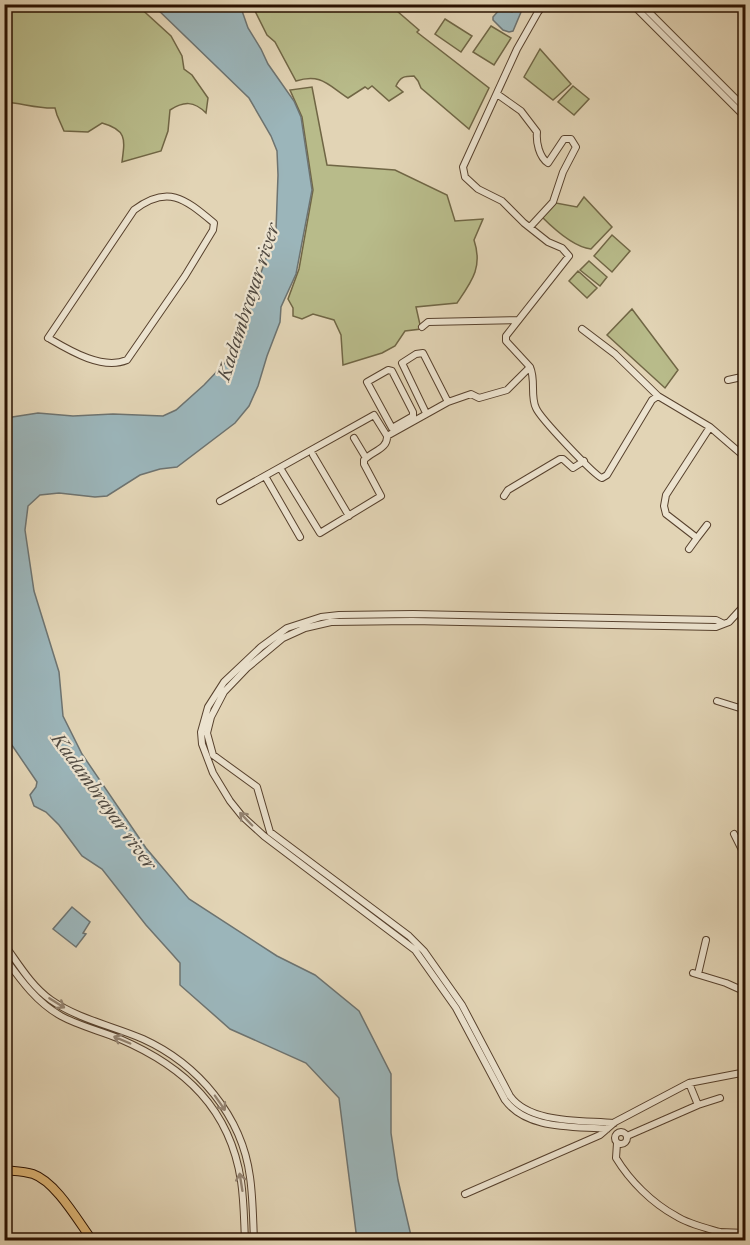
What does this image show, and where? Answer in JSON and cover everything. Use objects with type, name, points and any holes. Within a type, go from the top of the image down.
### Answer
[{"type":"main road","points":[[4,1170],[33,1174],[46,1182],[63,1200],[92,1240]]},
{"type":"street","points":[[544,4],[517,49],[463,167],[465,177],[478,189],[502,201],[530,227],[570,256],[507,332],[505,339],[530,367],[534,375],[534,406],[544,421],[597,477],[602,478],[607,475],[652,400],[658,396]]},
{"type":"street","points":[[632,4],[746,118]]},
{"type":"street","points":[[641,4],[746,109]]},
{"type":"street","points":[[497,94],[521,111],[537,132],[536,140],[543,160],[548,163],[564,139],[571,140],[576,147],[553,202],[530,227]]},
{"type":"street","points":[[165,194],[175,196],[200,211],[214,223],[213,230],[185,276],[128,360],[119,363],[107,362],[74,353],[49,339],[134,210],[147,200],[165,194]]},
{"type":"street","points":[[422,327],[428,322],[518,320]]},
{"type":"street","points":[[582,329],[615,354],[658,396],[710,427],[746,458]]},
{"type":"street","points":[[426,413],[402,363],[416,354],[423,353],[448,402]]},
{"type":"street","points":[[392,430],[448,402],[471,394],[479,398],[507,390],[530,367]]},
{"type":"street","points":[[282,471],[320,533],[381,496],[364,465],[366,458],[384,446],[392,430],[413,416],[392,371],[388,370],[367,382],[392,430]]},
{"type":"street","points":[[728,380],[746,376]]},
{"type":"street","points":[[220,501],[374,415],[387,436]]},
{"type":"street","points":[[697,538],[670,518],[664,506],[668,491],[710,427]]},
{"type":"street","points":[[354,438],[366,458]]},
{"type":"street","points":[[313,455],[349,516]]},
{"type":"street","points":[[504,496],[508,490],[560,459],[573,468],[584,461]]},
{"type":"street","points":[[265,476],[300,537]]},
{"type":"street","points":[[689,549],[707,525]]},
{"type":"street","points":[[615,1123],[534,1114],[517,1104],[507,1091],[462,1005],[424,951],[409,936],[270,832],[257,787],[213,755],[208,738],[209,725],[224,692],[256,659],[283,638],[322,623],[412,621],[716,627],[729,622],[740,610],[746,608]]},
{"type":"street","points":[[627,1136],[622,1132],[617,1134],[607,1129],[532,1120],[513,1109],[505,1100],[456,1008],[415,950],[264,836],[236,808],[218,783],[209,764],[201,738],[202,723],[219,688],[252,654],[287,628],[321,617],[413,614],[716,620],[722,623]]},
{"type":"street","points":[[717,701],[746,710]]},
{"type":"street","points":[[734,834],[746,858]]},
{"type":"street","points":[[706,940],[696,973],[746,992]]},
{"type":"street","points":[[4,944],[25,973],[51,999],[65,1008],[145,1040],[186,1067],[202,1080],[222,1102],[244,1151],[250,1176],[254,1240]]},
{"type":"street","points":[[4,957],[34,995],[49,1008],[62,1016],[140,1048],[196,1086],[214,1109],[232,1146],[241,1180],[245,1240]]},
{"type":"street","points":[[181,1074],[186,1067]]},
{"type":"street","points":[[465,1194],[600,1135],[615,1123],[689,1083],[746,1072]]},
{"type":"street","points":[[689,1083],[698,1106]]},
{"type":"street","points":[[627,1136],[720,1098]]},
{"type":"street","points":[[617,1134],[615,1138],[616,1158],[632,1181],[646,1194],[676,1217],[720,1232],[746,1233]]},
{"type":"street","points":[[617,1143],[625,1143],[627,1136]]},
{"type":"street","points":[[717,1240],[720,1232]]},
{"type":"green space","points":[[4,5],[137,5],[171,36],[182,56],[184,69],[192,75],[208,98],[206,113],[193,104],[180,105],[170,110],[168,131],[161,151],[122,162],[124,141],[116,129],[102,123],[88,132],[64,131],[55,108],[5,102]]},
{"type":"green space","points":[[252,5],[390,5],[419,30],[418,33],[489,88],[469,129],[421,88],[414,76],[401,79],[396,86],[403,92],[389,101],[372,86],[368,89],[365,87],[348,98],[318,79],[296,81],[275,42],[267,35]]},
{"type":"green space","points":[[445,19],[472,36],[461,52],[435,34]]},
{"type":"green space","points":[[491,26],[511,38],[494,65],[473,52]]},
{"type":"green space","points":[[540,49],[571,84],[553,100],[524,77]]},
{"type":"green space","points":[[573,86],[589,99],[574,115],[558,102]]},
{"type":"green space","points":[[312,87],[327,165],[395,170],[447,195],[455,221],[483,219],[474,240],[477,266],[457,303],[416,307],[421,329],[405,331],[395,346],[382,353],[343,365],[341,335],[334,320],[313,314],[302,319],[293,316],[293,308],[288,299],[299,269],[313,190],[302,117],[290,90]]},
{"type":"green space","points":[[584,197],[612,227],[591,249],[577,245],[542,217],[556,203],[577,207]]},
{"type":"green space","points":[[612,235],[630,251],[612,272],[594,256]]},
{"type":"green space","points":[[589,261],[607,277],[600,286],[580,270]]},
{"type":"green space","points":[[578,271],[597,288],[587,298],[569,281]]},
{"type":"green space","points":[[632,309],[678,370],[665,388],[607,335]]},
{"type":"water","name":"Kadambrayar river","points":[[153,5],[240,5],[248,28],[268,64],[294,101],[301,117],[312,190],[296,274],[281,307],[280,322],[258,386],[249,406],[235,423],[177,467],[140,475],[107,496],[59,493],[40,495],[28,506],[25,530],[34,591],[59,672],[63,716],[82,754],[146,848],[189,899],[277,956],[315,975],[359,1011],[391,1074],[391,1133],[398,1180],[412,1240],[357,1240],[339,1098],[306,1063],[230,1029],[180,985],[180,963],[146,925],[102,869],[82,856],[59,825],[46,812],[34,806],[30,795],[37,782],[5,735],[4,422],[6,418],[38,413],[73,416],[113,414],[163,416],[176,410],[224,364],[241,336],[245,318],[276,230],[277,151],[271,136],[249,98]]},
{"type":"water","points":[[501,5],[508,5],[507,10],[512,12],[517,8],[515,5],[524,5],[513,31],[503,30],[493,20]]},
{"type":"water","points":[[72,907],[90,922],[83,933],[86,934],[76,947],[53,929]]}]
